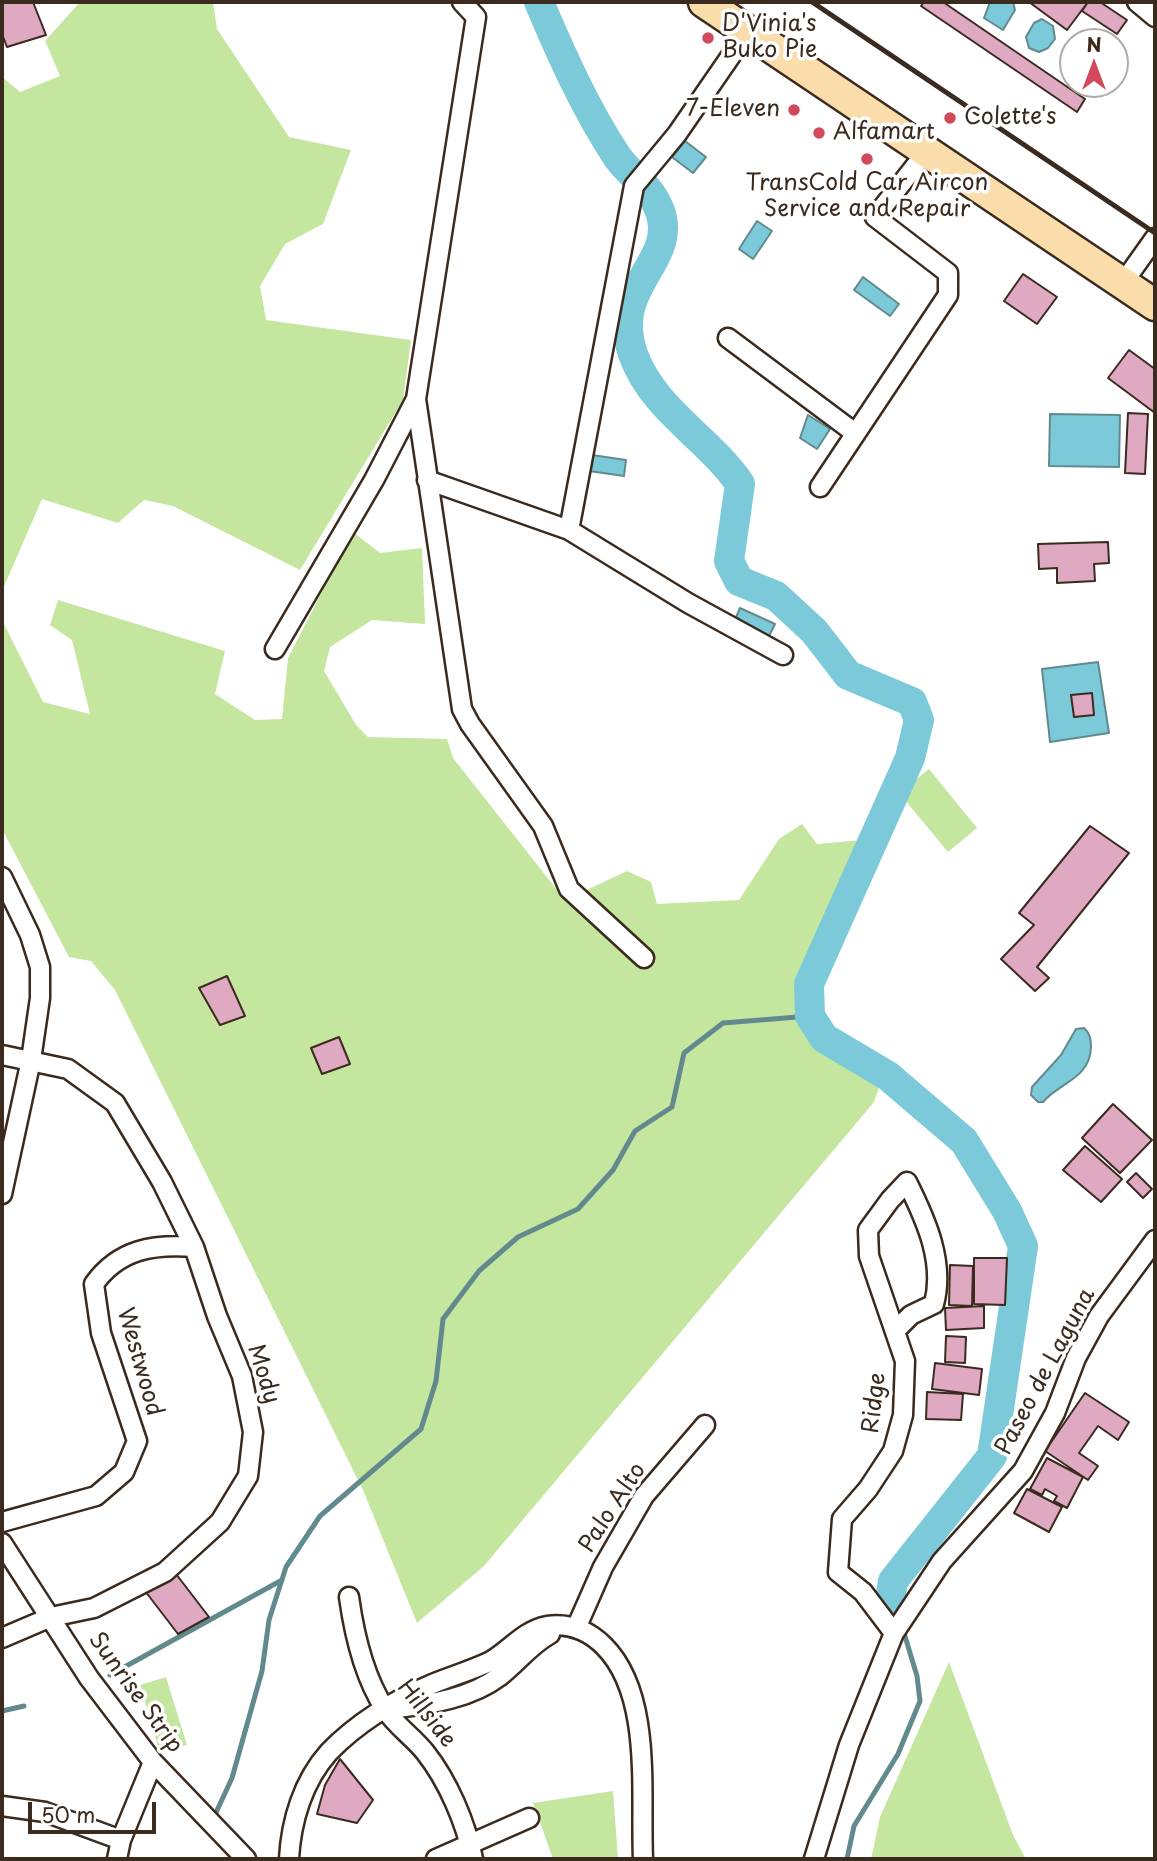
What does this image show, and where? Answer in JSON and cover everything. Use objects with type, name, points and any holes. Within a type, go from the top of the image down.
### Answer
[{"type":"main road","points":[[704,2],[1155,305]]},
{"type":"street","points":[[462,2],[476,17],[416,399],[463,709],[470,724],[543,827],[569,889],[644,958]]},
{"type":"street","points":[[1137,2],[1155,17]]},
{"type":"street","points":[[569,530],[591,399],[638,180],[677,134],[748,31]]},
{"type":"street","points":[[820,487],[948,295],[948,273],[875,217],[927,151]]},
{"type":"street","points":[[1124,283],[1155,238]]},
{"type":"street","points":[[728,338],[855,433]]},
{"type":"street","points":[[275,649],[374,480],[416,399]]},
{"type":"street","points":[[427,480],[569,530],[688,603],[783,655]]},
{"type":"street","points":[[2,877],[30,935],[40,967],[40,998],[31,1060],[6,1156],[2,1194]]},
{"type":"street","name":"Mody","points":[[2,1055],[68,1069],[115,1103],[162,1182],[194,1247],[216,1316],[242,1376],[253,1432],[248,1476],[220,1522],[165,1573],[94,1608],[51,1617],[2,1638]]},
{"type":"street","name":"Ridge","points":[[894,1633],[863,1592],[838,1572],[842,1519],[869,1489],[893,1451],[903,1415],[905,1361],[897,1330],[869,1256],[869,1230],[890,1200],[907,1182],[922,1214],[939,1282],[934,1304],[911,1315],[897,1330]]},
{"type":"street","name":"Paseo de Laguna","points":[[814,1859],[849,1745],[894,1633],[942,1561],[1023,1471],[1055,1413],[1076,1358],[1099,1316],[1155,1240]]},
{"type":"street","name":"Westwood","points":[[2,1522],[96,1496],[124,1472],[137,1441],[101,1332],[94,1284],[107,1266],[132,1253],[165,1245],[194,1247]]},
{"type":"street","name":"Palo Alto","points":[[576,1626],[603,1567],[645,1496],[705,1425]]},
{"type":"street","name":"Sunrise Strip","points":[[2,1543],[92,1682],[153,1762],[246,1859]]},
{"type":"street","name":"Hillside","points":[[349,1597],[354,1631],[385,1710],[440,1772],[472,1851]]},
{"type":"street","points":[[289,1859],[290,1837],[298,1807],[327,1755],[350,1731],[385,1710],[432,1704],[477,1690],[498,1677],[534,1643],[550,1633],[576,1626],[604,1646],[623,1672],[635,1701],[643,1859]]},
{"type":"street","points":[[117,1859],[121,1840],[153,1762]]},
{"type":"street","points":[[2,1806],[45,1812],[121,1840]]},
{"type":"street","points":[[436,1859],[472,1851],[528,1818]]},
{"type":"green space","points":[[80,2],[213,2],[217,29],[289,137],[351,150],[323,224],[285,244],[260,286],[266,320],[411,340],[403,400],[300,570],[173,506],[144,500],[118,523],[42,499],[2,591],[2,77],[20,92],[60,76],[45,41]]},
{"type":"green space","points":[[353,532],[380,553],[422,548],[425,624],[372,620],[330,647],[324,671],[356,725],[368,737],[447,739],[453,758],[565,900],[627,871],[651,882],[657,904],[739,900],[779,839],[802,824],[817,844],[874,839],[809,984],[810,1017],[824,1039],[880,1085],[874,1102],[484,1566],[417,1623],[363,1490],[115,990],[91,961],[69,957],[2,829],[2,620],[43,702],[90,714],[72,640],[50,625],[58,600],[225,651],[215,694],[255,720],[282,719],[288,658]]},
{"type":"green space","points":[[929,769],[977,828],[948,852],[899,793]]},
{"type":"green space","points":[[949,1662],[1013,1835],[1026,1859],[871,1859],[880,1817]]},
{"type":"green space","points":[[166,1677],[187,1745],[160,1753],[140,1685]]},
{"type":"green space","points":[[613,1791],[618,1859],[553,1859],[533,1803]]},
{"type":"water","points":[[990,2],[1013,2],[1015,10],[1003,30],[984,18]]},
{"type":"water","points":[[1042,19],[1053,26],[1055,39],[1048,48],[1039,52],[1029,48],[1026,37],[1034,23]]},
{"type":"water","points":[[685,141],[706,157],[693,173],[672,157]]},
{"type":"water","points":[[757,221],[772,231],[753,259],[739,249]]},
{"type":"water","points":[[863,277],[899,304],[890,316],[854,290]]},
{"type":"water","points":[[1050,414],[1120,415],[1119,467],[1049,466]]},
{"type":"water","points":[[808,415],[830,429],[817,449],[800,438]]},
{"type":"water","points":[[592,455],[626,460],[624,476],[589,471]]},
{"type":"water","points":[[740,608],[775,624],[768,638],[734,622]]},
{"type":"water","points":[[1098,662],[1109,733],[1050,742],[1042,669]]},
{"type":"water","points":[[1084,1028],[1089,1034],[1091,1044],[1085,1066],[1043,1102],[1038,1102],[1031,1095],[1032,1087],[1061,1055],[1076,1029]]},
{"type":"building","points":[[2,2],[33,2],[46,35],[7,47],[2,34]]},
{"type":"building","points":[[924,2],[943,2],[1059,81],[1059,98],[1085,99],[1077,112],[921,6]]},
{"type":"building","points":[[1029,2],[1088,2],[1068,28],[1064,28]]},
{"type":"building","points":[[1088,2],[1100,2],[1127,20],[1121,28],[1108,28],[1082,11]]},
{"type":"building","points":[[1023,274],[1057,297],[1037,324],[1004,301]]},
{"type":"building","points":[[1129,350],[1155,369],[1155,413],[1108,378]]},
{"type":"building","points":[[1128,413],[1148,414],[1145,474],[1125,473]]},
{"type":"building","points":[[1108,542],[1109,563],[1094,564],[1095,581],[1057,583],[1057,568],[1039,569],[1038,544]]},
{"type":"building","points":[[1092,693],[1094,715],[1074,717],[1071,695]]},
{"type":"building","points":[[1090,826],[1129,853],[1037,967],[1049,978],[1035,991],[1001,959],[1034,925],[1019,913]]},
{"type":"building","points":[[227,976],[245,1016],[220,1025],[199,988]]},
{"type":"building","points":[[339,1037],[350,1064],[322,1074],[311,1048]]},
{"type":"building","points":[[1113,1104],[1152,1140],[1120,1173],[1082,1138]]},
{"type":"building","points":[[1085,1146],[1122,1179],[1101,1202],[1063,1170]]},
{"type":"building","points":[[1136,1173],[1152,1189],[1143,1198],[1127,1182]]},
{"type":"building","points":[[974,1258],[1007,1258],[1005,1305],[974,1304]]},
{"type":"building","points":[[950,1265],[973,1266],[972,1306],[949,1305]]},
{"type":"building","points":[[984,1306],[984,1328],[946,1330],[945,1308]]},
{"type":"building","points":[[946,1336],[966,1337],[965,1363],[945,1362]]},
{"type":"building","points":[[935,1363],[982,1369],[979,1395],[932,1389]]},
{"type":"building","points":[[927,1392],[963,1394],[961,1420],[926,1419]]},
{"type":"building","points":[[1085,1393],[1129,1422],[1118,1440],[1098,1426],[1079,1453],[1098,1466],[1088,1480],[1045,1451]]},
{"type":"building","points":[[1047,1458],[1083,1477],[1067,1508],[1054,1501],[1057,1496],[1045,1489],[1042,1495],[1030,1489]]},
{"type":"building","points":[[1027,1489],[1062,1507],[1049,1532],[1014,1513]]},
{"type":"building","points":[[173,1570],[209,1617],[178,1634],[142,1587]]},
{"type":"building","points":[[340,1759],[373,1800],[357,1823],[317,1814],[325,1785]]},
{"type":"waterway","points":[[539,2],[595,121],[618,158],[646,188],[660,211],[663,229],[660,246],[636,292],[630,310],[628,330],[633,354],[642,374],[667,407],[713,452],[740,484],[729,561],[739,581],[776,596],[814,631],[848,675],[912,702],[919,720],[910,758],[809,984],[810,1016],[824,1038],[888,1076],[964,1141],[1007,1211],[1023,1246],[992,1456],[893,1581],[889,1607]]},
{"type":"waterway","points":[[213,1819],[232,1778],[262,1671],[269,1620],[286,1567],[320,1516],[421,1429],[436,1381],[443,1319],[479,1271],[518,1237],[578,1209],[613,1170],[635,1131],[672,1107],[684,1053],[723,1023],[810,1016]]},
{"type":"waterway","points":[[110,1675],[282,1580]]},
{"type":"waterway","points":[[847,1859],[854,1826],[898,1754],[920,1701],[917,1676],[904,1633]]},
{"type":"waterway","points":[[2,1711],[24,1706]]},
{"type":"railway","points":[[812,2],[1155,233]]},
{"type":"place","name":"D'Vinia's Buko Pie","points":[[708,38]]},
{"type":"place","name":"7-Eleven","points":[[794,110]]},
{"type":"place","name":"Colette's","points":[[950,118]]},
{"type":"place","name":"Alfamart","points":[[819,133]]},
{"type":"place","name":"TransCold Car Aircon Service and Repair","points":[[867,159]]}]
